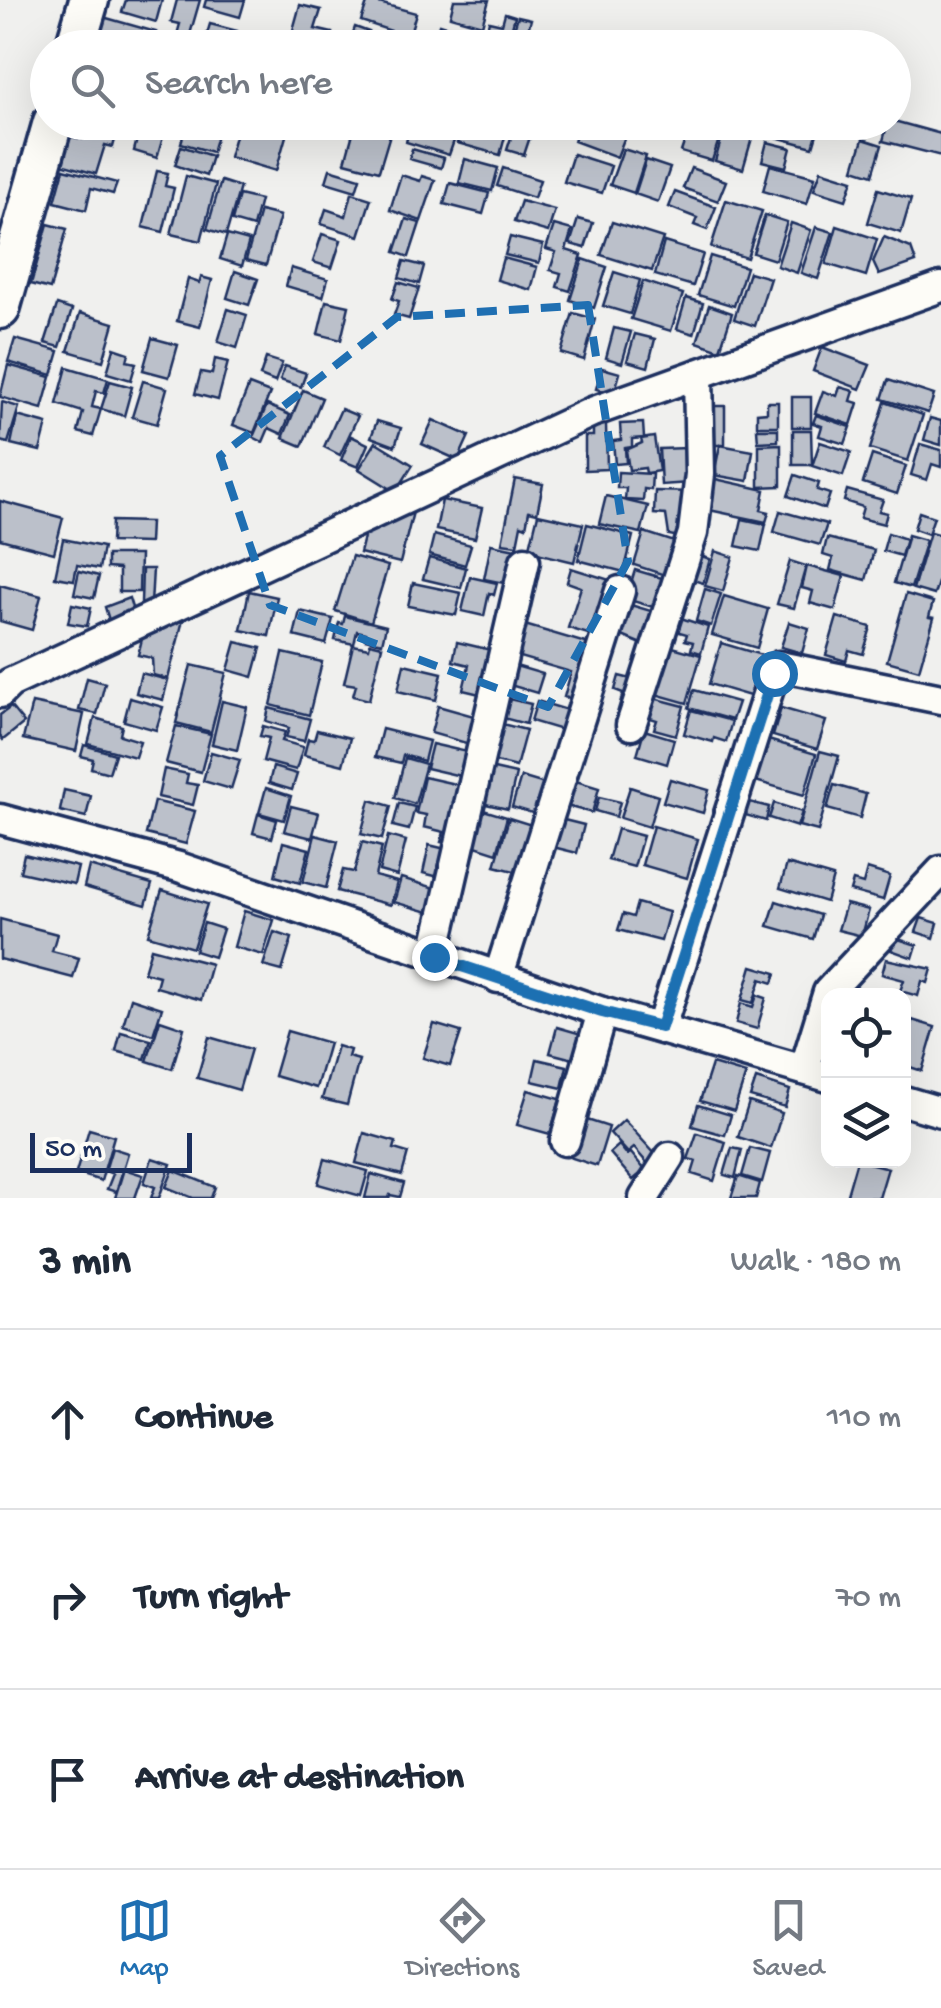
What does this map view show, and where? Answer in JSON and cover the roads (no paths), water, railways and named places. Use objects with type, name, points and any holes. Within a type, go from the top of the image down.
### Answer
[{"type":"street","points":[[81,30],[90,0]]},
{"type":"street","points":[[0,310],[48,140]]},
{"type":"street","points":[[0,692],[10,683],[592,412],[941,287]]},
{"type":"street","points":[[631,725],[693,533],[700,474],[698,374]]},
{"type":"street","points":[[434,957],[525,561]]},
{"type":"street","points":[[498,978],[620,591]]},
{"type":"street","points":[[661,1027],[779,666],[941,698]]},
{"type":"street","points":[[0,819],[178,868],[602,1012],[816,1073],[828,992],[941,871]]},
{"type":"street","points":[[564,1141],[602,1012]]},
{"type":"street","points":[[911,1103],[941,1112]]},
{"type":"street","points":[[644,1198],[670,1156]]}]
